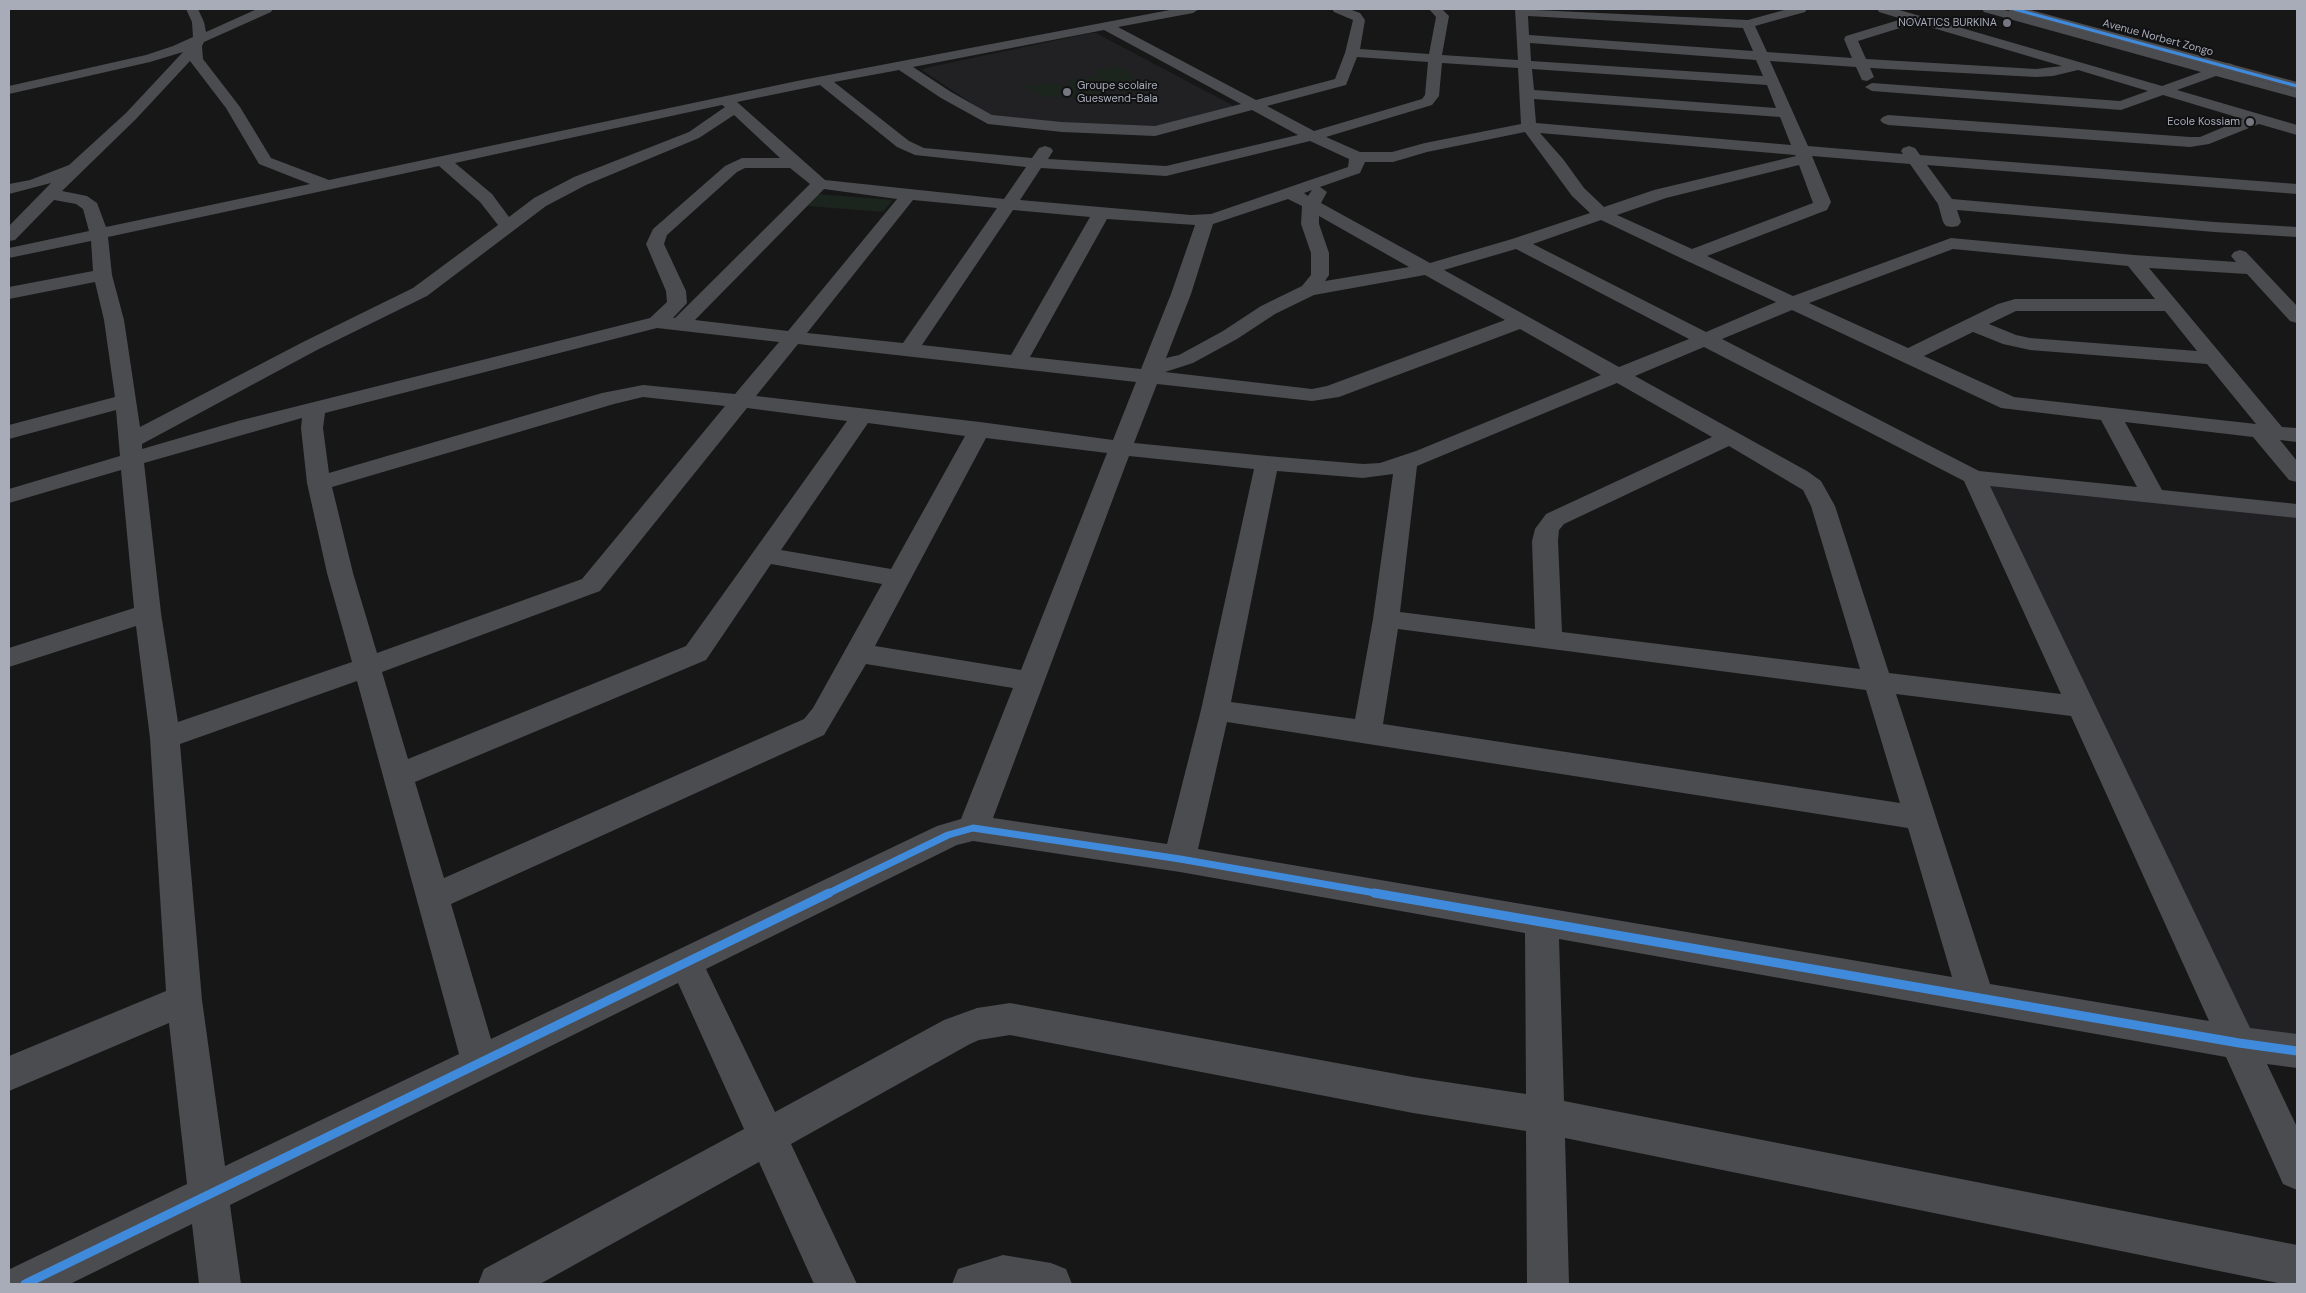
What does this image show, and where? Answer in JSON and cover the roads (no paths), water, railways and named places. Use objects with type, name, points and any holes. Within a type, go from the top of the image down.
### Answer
[{"type":"main road","name":"Avenue Norbert Zongo","points":[[2014,9],[2221,69],[2297,86]]},
{"type":"main road","name":"Avenue Norbert Zongo","points":[[2034,9],[2297,80]]},
{"type":"street","points":[[192,9],[198,22],[196,59],[233,107],[265,161],[328,185]]},
{"type":"street","points":[[9,90],[150,58],[197,42],[267,9]]},
{"type":"street","points":[[9,253],[443,161],[729,105],[824,80],[1193,9]]},
{"type":"street","points":[[903,66],[984,118],[1062,127],[1155,131],[1340,83],[1343,80],[1352,53],[1359,19],[1338,9]]},
{"type":"street","points":[[824,80],[903,144],[916,151],[1036,163],[1166,171],[1312,136],[1427,102],[1432,96],[1435,58],[1443,16],[1435,9]]},
{"type":"street","points":[[1801,9],[1748,24],[1684,14],[1521,10],[1529,127],[1578,192],[1601,214],[2010,403],[2110,416],[2297,435]]},
{"type":"street","points":[[1883,9],[2297,130]]},
{"type":"street","points":[[1988,9],[2221,69],[2297,94]]},
{"type":"street","points":[[1941,11],[1852,38],[1850,41],[1895,131],[1947,204],[1951,214],[1954,237],[1951,243]]},
{"type":"street","points":[[1691,256],[1820,206],[1822,202],[1748,24]]},
{"type":"street","points":[[1106,26],[1312,136],[1357,157],[1393,157],[1425,148],[1529,127],[1803,154],[1916,160],[2297,189]]},
{"type":"street","points":[[1523,39],[1861,63],[2042,73],[2078,66]]},
{"type":"street","points":[[9,236],[137,110],[175,70],[197,42]]},
{"type":"street","points":[[1352,53],[1771,81]]},
{"type":"street","points":[[1872,88],[2113,106],[2128,105],[2221,69]]},
{"type":"street","points":[[1526,94],[1785,113]]},
{"type":"street","points":[[729,105],[770,138],[794,163],[820,184],[909,195],[1101,213],[1206,221],[1220,218],[1354,170],[1357,157]]},
{"type":"street","points":[[131,451],[310,346],[413,296],[540,202],[580,181],[694,135],[729,105]]},
{"type":"street","points":[[1895,131],[2099,136],[2199,142],[2259,118]]},
{"type":"street","points":[[909,349],[1062,127]]},
{"type":"street","points":[[2099,136],[2112,149]]},
{"type":"street","points":[[1149,373],[1186,359],[1230,335],[1268,310],[1309,290],[1428,269],[1518,243],[1660,194],[1803,154]]},
{"type":"street","points":[[443,161],[486,198],[507,226]]},
{"type":"street","points":[[2124,162],[2137,176]]},
{"type":"street","points":[[657,322],[677,304],[676,291],[655,244],[659,233],[731,168],[742,164],[794,163]]},
{"type":"street","points":[[9,190],[34,184],[76,168]]},
{"type":"street","points":[[1309,290],[1319,278],[1321,266],[1320,253],[1310,224],[1311,205],[1316,196],[1335,177]]},
{"type":"street","points":[[680,324],[820,184]]},
{"type":"street","points":[[1289,192],[1799,476],[1816,491],[1823,506],[1976,997]]},
{"type":"street","points":[[50,194],[78,198],[89,204],[99,234],[104,275],[114,320],[126,401],[148,613],[165,738],[184,1000],[220,1284]]},
{"type":"street","points":[[165,738],[591,585],[909,195]]},
{"type":"street","points":[[1947,204],[2214,227],[2297,232]]},
{"type":"street","points":[[1017,362],[1101,213]]},
{"type":"street","points":[[973,828],[1181,294],[1206,221]]},
{"type":"street","points":[[2214,227],[2297,316]]},
{"type":"street","points":[[1518,243],[1974,477],[2297,511]]},
{"type":"street","points":[[319,483],[634,392],[741,401],[861,417],[980,429],[1120,448],[1362,471],[1382,470],[1406,463],[1792,303],[1951,243],[2134,261],[2253,269]]},
{"type":"street","points":[[2134,261],[2213,358],[2268,432],[2297,476]]},
{"type":"street","points":[[9,293],[104,275]]},
{"type":"street","points":[[1908,356],[2005,308],[2022,304],[2170,305]]},
{"type":"street","points":[[9,496],[131,451],[315,408],[657,322],[1017,362],[1149,373],[1292,394],[1322,395],[1522,321]]},
{"type":"street","points":[[1974,325],[2010,340],[2030,344],[2213,358]]},
{"type":"street","points":[[9,432],[126,401]]},
{"type":"street","points":[[315,408],[312,428],[319,483],[340,573],[480,1064]]},
{"type":"street","points":[[2110,416],[2153,495]]},
{"type":"street","points":[[398,776],[690,656],[704,644],[861,417]]},
{"type":"street","points":[[432,898],[808,731],[823,715],[980,429]]},
{"type":"street","points":[[1549,640],[1545,541],[1547,529],[1555,518],[1728,438]]},
{"type":"street","points":[[1180,858],[1215,710],[1267,463]]},
{"type":"street","points":[[1367,732],[1386,620],[1406,463]]},
{"type":"street","points":[[1974,477],[2297,1170]]},
{"type":"street","points":[[766,555],[899,579]]},
{"type":"street","points":[[9,658],[148,613]]},
{"type":"street","points":[[1386,620],[2081,707]]},
{"type":"street","points":[[858,653],[1030,681]]},
{"type":"street","points":[[1215,710],[1920,818]]},
{"type":"street","points":[[25,1284],[948,835],[973,828],[1180,858],[2239,1043],[2297,1051]]},
{"type":"street","points":[[1542,922],[1547,1116],[1548,1284]]},
{"type":"street","points":[[686,963],[836,1284]]},
{"type":"street","points":[[9,1074],[184,1000]]},
{"type":"street","points":[[499,1284],[957,1032],[977,1024],[1010,1020],[1413,1095],[1547,1116],[2297,1266]]},
{"type":"street","points":[[973,1284],[1003,1276],[1051,1284]]},
{"type":"place","name":"NOVATICS BURKINA","points":[[2007,23]]},
{"type":"place","name":"Groupe scolaire Gueswend-Bala","points":[[1067,92]]},
{"type":"place","name":"Ecole Kossiam","points":[[2250,122]]}]
